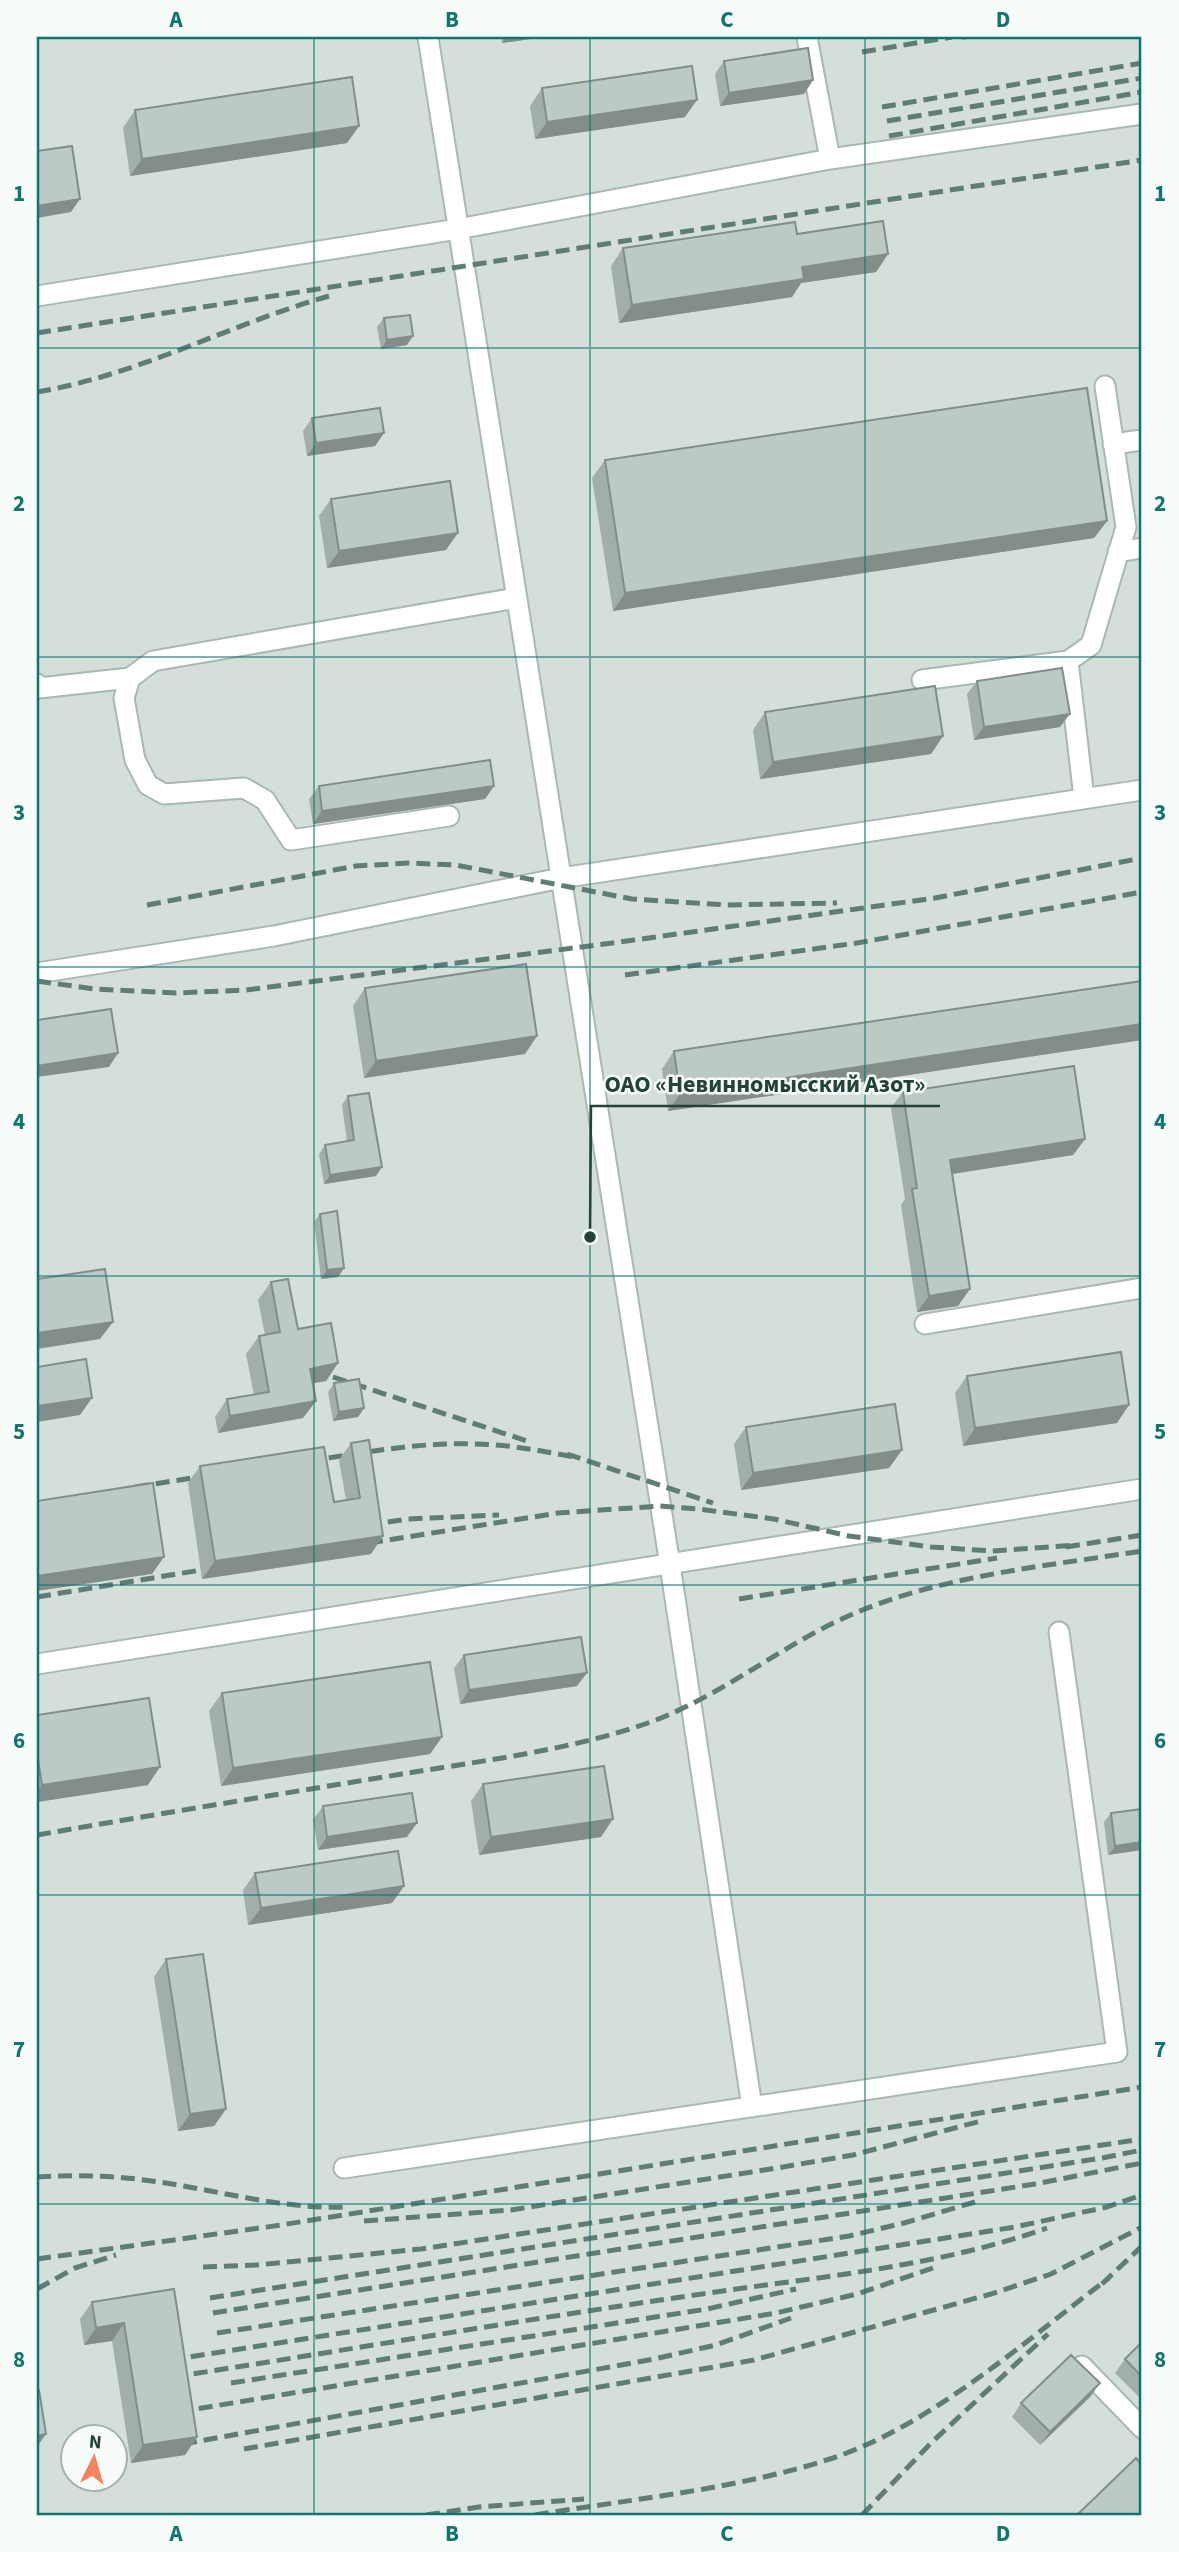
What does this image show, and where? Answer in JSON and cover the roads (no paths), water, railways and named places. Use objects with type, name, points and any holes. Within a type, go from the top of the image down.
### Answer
[{"type":"lane","points":[[428,37],[670,1565],[752,2107]]},
{"type":"lane","points":[[807,37],[830,159]]},
{"type":"lane","points":[[37,296],[458,229],[830,159],[1142,114]]},
{"type":"lane","points":[[922,680],[1068,661],[1091,645],[1126,527],[1105,386]]},
{"type":"lane","points":[[1113,444],[1142,440]]},
{"type":"lane","points":[[1118,552],[1142,548]]},
{"type":"lane","points":[[37,684],[39,688],[53,688],[130,678],[153,661],[516,598]]},
{"type":"lane","points":[[1068,661],[1084,798]]},
{"type":"lane","points":[[130,678],[124,698],[135,760],[148,785],[164,794],[244,788],[265,800],[291,840],[449,816]]},
{"type":"lane","points":[[37,973],[274,936],[561,878],[1142,790]]},
{"type":"lane","points":[[925,1324],[1142,1287]]},
{"type":"lane","points":[[37,1664],[1142,1489]]},
{"type":"lane","points":[[344,2168],[1117,2052],[1059,1632]]},
{"type":"lane","points":[[1075,2359],[1142,2428]]},
{"type":"railway","points":[[862,52],[952,37]]},
{"type":"railway","points":[[882,107],[1142,63]]},
{"type":"railway","points":[[887,121],[1142,78]]},
{"type":"railway","points":[[889,136],[1142,92]]},
{"type":"railway","points":[[37,333],[1142,160]]},
{"type":"railway","points":[[37,392],[112,374],[292,307],[329,296]]},
{"type":"railway","points":[[37,981],[95,989],[176,993],[246,990],[935,898],[1142,858]]},
{"type":"railway","points":[[147,905],[356,866],[408,863],[456,865],[632,899],[727,905],[837,903]]},
{"type":"railway","points":[[625,975],[857,943],[1142,892]]},
{"type":"railway","points":[[333,1377],[530,1442]]},
{"type":"railway","points":[[308,1461],[391,1449],[453,1444],[487,1444],[575,1457]]},
{"type":"railway","points":[[567,1454],[713,1503]]},
{"type":"railway","points":[[135,1487],[211,1475]]},
{"type":"railway","points":[[369,1543],[558,1513],[660,1506],[774,1519],[849,1536],[931,1547],[992,1551],[1076,1545]]},
{"type":"railway","points":[[367,1525],[408,1519],[499,1515]]},
{"type":"railway","points":[[1066,1547],[1142,1535]]},
{"type":"railway","points":[[37,1835],[494,1759],[586,1741],[673,1713],[828,1626],[889,1600],[924,1589],[997,1573],[1142,1551]]},
{"type":"railway","points":[[739,1599],[997,1558]]},
{"type":"railway","points":[[37,1597],[201,1570]]},
{"type":"railway","points":[[37,2259],[281,2225],[1142,2087]]},
{"type":"railway","points":[[364,2221],[511,2210],[777,2168],[853,2155],[981,2121]]},
{"type":"railway","points":[[203,2267],[257,2265],[421,2249],[1142,2139]]},
{"type":"railway","points":[[210,2298],[1142,2150]]},
{"type":"railway","points":[[213,2313],[1035,2184],[1142,2163]]},
{"type":"railway","points":[[37,2177],[131,2178],[271,2202],[347,2207]]},
{"type":"railway","points":[[170,2360],[1015,2227],[1107,2207],[1142,2195]]},
{"type":"railway","points":[[217,2333],[849,2236],[975,2202]]},
{"type":"railway","points":[[244,2449],[754,2360],[991,2294],[1051,2274],[1142,2227]]},
{"type":"railway","points":[[173,2377],[564,2315],[873,2270],[961,2253],[1047,2228]]},
{"type":"railway","points":[[1102,2284],[1142,2246]]},
{"type":"railway","points":[[37,2289],[75,2268],[116,2255]]},
{"type":"railway","points":[[178,2412],[776,2313],[857,2294],[933,2268]]},
{"type":"railway","points":[[535,2515],[761,2478],[833,2458],[870,2443],[942,2403],[977,2379],[1109,2278]]},
{"type":"railway","points":[[231,2383],[707,2309],[796,2289]]},
{"type":"railway","points":[[183,2444],[654,2359],[716,2345],[791,2318]]},
{"type":"railway","points":[[862,2515],[932,2442],[1048,2334]]},
{"type":"railway","points":[[426,2515],[479,2507],[584,2499]]},
{"type":"place","name":"ОАО «Невинномысский Азот»","points":[[590,1237]]}]
